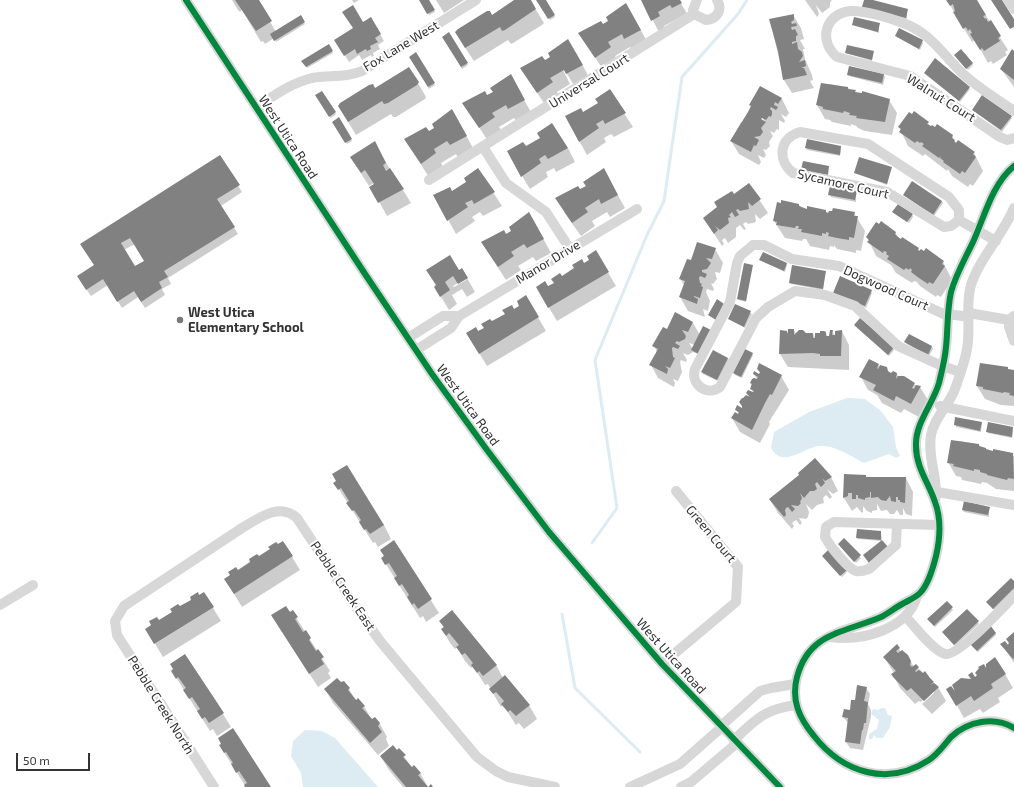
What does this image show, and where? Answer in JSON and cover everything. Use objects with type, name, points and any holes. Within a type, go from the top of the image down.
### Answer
[{"type":"street","name":"West Utica Road","points":[[186,0],[416,350],[487,450],[549,532],[662,664],[780,787]]},
{"type":"street","name":"Fox Lane West","points":[[256,107],[300,82],[320,77],[350,75],[362,71],[476,0]]},
{"type":"street","points":[[697,0],[693,10],[694,14],[706,20],[714,18],[720,11],[717,0]]},
{"type":"street","points":[[1008,0],[1014,9]]},
{"type":"street","name":"Walnut Court","points":[[1014,111],[970,80],[934,41],[904,23],[862,12],[852,11],[835,17],[827,25],[825,32],[826,40],[831,50],[837,57],[905,74],[949,101],[1000,137],[1007,140],[1014,138]]},
{"type":"street","name":"Universal Court","points":[[429,180],[694,14]]},
{"type":"street","name":"Sycamore Court","points":[[800,132],[808,132],[868,144],[949,197],[959,210],[960,220],[951,226],[944,227],[887,192],[792,173],[782,161],[782,147],[790,136],[800,132]]},
{"type":"street","points":[[483,147],[506,183],[546,212],[570,249]]},
{"type":"street","points":[[936,497],[919,467],[916,448],[918,429],[932,402],[946,350],[948,315],[954,284],[997,187],[1014,166]]},
{"type":"street","points":[[1014,208],[1009,221],[974,276],[968,299],[968,349],[954,391],[931,434],[931,457],[939,525],[936,559],[923,591],[917,596],[881,616],[852,626],[822,640],[810,651],[802,664],[795,684],[794,695],[796,705],[810,731],[833,757],[849,767],[872,776],[898,774],[922,765],[934,756],[957,732],[972,724],[992,721],[1004,723],[1014,728]]},
{"type":"street","name":"Manor Drive","points":[[416,350],[450,328],[459,316],[637,209]]},
{"type":"street","points":[[960,220],[996,241]]},
{"type":"street","name":"Dogwood Court","points":[[942,366],[898,346],[855,306],[825,295],[800,291],[791,292],[768,307],[756,318],[720,387],[711,391],[706,391],[698,386],[694,378],[696,369],[730,302],[737,263],[740,256],[754,245],[764,245],[792,260],[839,266],[948,315]]},
{"type":"street","points":[[948,315],[1011,318],[1010,331],[1014,341]]},
{"type":"street","name":"Manor Drive","points":[[408,338],[443,316],[459,316]]},
{"type":"street","points":[[942,366],[960,372]]},
{"type":"street","points":[[932,402],[945,408],[1014,421]]},
{"type":"street","name":"Green Court","points":[[662,664],[736,602],[738,567],[676,491]]},
{"type":"street","points":[[936,497],[1014,505]]},
{"type":"street","name":"Pebble Creek East","points":[[115,621],[124,606],[242,528],[268,514],[276,511],[286,511],[301,522],[353,603],[390,653],[477,757],[496,771],[508,777],[555,787]]},
{"type":"street","points":[[897,524],[896,545],[869,569],[864,570],[858,571],[852,568],[824,538],[826,526],[834,522],[939,525]]},
{"type":"street","points":[[0,605],[34,585]]},
{"type":"street","points":[[831,637],[854,638],[866,636],[894,624],[905,616],[914,605],[917,596]]},
{"type":"street","points":[[905,616],[940,652],[947,654],[953,653],[963,646],[1014,596]]},
{"type":"street","name":"Pebble Creek North","points":[[115,621],[117,636],[214,787]]},
{"type":"street","points":[[630,787],[680,764],[760,691],[795,684]]},
{"type":"street","points":[[681,787],[691,782],[767,712],[779,707],[796,705]]},
{"type":"shaded area","points":[[847,398],[865,399],[881,411],[893,427],[896,447],[900,456],[896,458],[889,454],[864,463],[832,447],[826,446],[807,449],[788,457],[782,457],[776,454],[771,448],[774,432],[809,412]]},
{"type":"shaded area","points":[[885,708],[888,715],[892,716],[890,727],[883,738],[877,738],[874,735],[873,738],[869,740],[869,734],[877,729],[879,720],[871,714],[873,709],[878,710]]},
{"type":"shaded area","points":[[305,730],[322,731],[335,738],[378,787],[303,787],[301,773],[291,756],[293,741]]},
{"type":"building","points":[[235,0],[259,0],[272,21],[256,31]]},
{"type":"building","points":[[419,0],[429,0],[435,10],[427,14]]},
{"type":"building","points":[[514,0],[531,0],[536,9],[505,30],[502,31],[500,27],[465,48],[455,32],[458,29],[487,11],[490,11],[492,15]]},
{"type":"building","points":[[536,0],[546,0],[555,15],[548,19]]},
{"type":"building","points":[[641,0],[680,0],[682,3],[672,8],[670,5],[658,12],[660,16],[651,21]]},
{"type":"building","points":[[864,0],[873,0],[908,9],[906,18],[862,7]]},
{"type":"building","points":[[946,0],[977,0],[986,15],[983,16],[985,19],[986,18],[988,22],[991,20],[1001,36],[998,38],[1000,41],[984,51],[982,48],[980,50],[970,34],[972,33],[970,29],[968,31],[966,27],[963,29],[953,12],[955,11],[953,4],[950,6]]},
{"type":"building","points":[[991,0],[1002,0],[1014,19],[1014,27],[1010,29]]},
{"type":"building","points":[[626,3],[641,30],[624,39],[622,34],[608,42],[611,47],[595,58],[578,33],[601,21],[603,24],[608,21],[606,17]]},
{"type":"building","points":[[353,5],[363,22],[371,17],[381,34],[375,38],[378,42],[370,46],[371,49],[367,51],[366,49],[357,54],[355,49],[344,56],[334,40],[353,28],[342,12]]},
{"type":"building","points":[[794,14],[794,20],[791,22],[792,24],[796,23],[797,26],[791,27],[792,30],[795,29],[798,35],[796,36],[796,41],[792,42],[792,44],[797,42],[798,49],[802,52],[803,56],[799,62],[805,60],[806,66],[801,68],[804,68],[807,75],[783,80],[778,51],[769,19]]},
{"type":"building","points":[[301,15],[305,22],[274,41],[270,34]]},
{"type":"building","points":[[854,17],[880,23],[878,32],[852,25]]},
{"type":"building","points":[[899,28],[923,40],[919,49],[895,36]]},
{"type":"building","points":[[449,32],[468,63],[461,67],[442,37]]},
{"type":"building","points":[[568,39],[583,65],[566,74],[564,70],[550,78],[553,82],[537,93],[520,68],[542,56],[545,60],[550,57],[548,53]]},
{"type":"building","points":[[329,44],[333,51],[306,67],[301,61]]},
{"type":"building","points":[[847,45],[874,51],[872,60],[845,53]]},
{"type":"building","points":[[961,49],[973,63],[966,69],[954,55]]},
{"type":"building","points":[[1012,49],[1014,51],[1014,80],[1000,69]]},
{"type":"building","points":[[416,52],[435,83],[428,87],[409,57]]},
{"type":"building","points":[[935,58],[970,87],[959,101],[924,73]]},
{"type":"building","points":[[849,66],[884,74],[882,83],[847,75]]},
{"type":"building","points":[[409,67],[419,82],[417,85],[388,103],[384,104],[382,101],[348,122],[338,106],[340,103],[369,85],[373,84],[375,88]]},
{"type":"building","points":[[511,74],[525,100],[508,109],[506,105],[492,113],[495,117],[479,128],[462,103],[485,91],[487,95],[493,92],[490,88]]},
{"type":"building","points":[[821,83],[848,87],[848,89],[856,90],[855,92],[862,93],[862,91],[890,99],[885,122],[856,118],[857,116],[849,115],[850,113],[844,111],[843,113],[823,109],[823,107],[816,105]]},
{"type":"building","points":[[760,86],[782,98],[778,104],[775,102],[774,105],[778,107],[776,110],[771,107],[771,117],[769,116],[766,120],[761,119],[766,122],[761,128],[763,132],[760,136],[754,137],[759,140],[756,146],[754,145],[751,152],[730,141],[748,112],[751,106],[749,105]]},
{"type":"building","points":[[610,89],[626,113],[605,124],[603,120],[596,124],[599,128],[579,142],[565,116],[581,108],[583,112],[598,103],[595,99]]},
{"type":"building","points":[[322,91],[336,112],[329,117],[315,95]]},
{"type":"building","points":[[982,95],[1012,116],[1001,130],[972,110]]},
{"type":"building","points":[[452,109],[467,136],[450,145],[447,141],[434,149],[436,153],[421,164],[404,139],[426,127],[429,131],[434,128],[432,124]]},
{"type":"building","points":[[914,111],[929,122],[927,124],[935,127],[937,124],[953,135],[952,138],[956,143],[958,140],[975,152],[973,154],[976,157],[965,173],[962,171],[960,174],[943,162],[944,161],[940,158],[941,156],[939,158],[922,146],[924,144],[917,141],[915,143],[899,132],[901,129],[898,127],[909,112],[912,114]]},
{"type":"building","points":[[339,117],[352,139],[345,143],[332,122]]},
{"type":"building","points":[[552,123],[568,148],[548,159],[545,155],[539,159],[541,163],[521,177],[507,151],[523,142],[526,146],[540,138],[537,133]]},
{"type":"building","points":[[807,139],[841,146],[840,155],[805,148]]},
{"type":"building","points":[[375,141],[386,163],[383,165],[386,171],[390,168],[404,189],[378,203],[369,187],[374,184],[365,170],[361,173],[350,157]]},
{"type":"building","points":[[220,155],[240,185],[217,199],[235,227],[164,271],[168,277],[159,282],[162,288],[141,302],[134,291],[117,302],[103,279],[86,290],[77,276],[94,265],[80,244]],"holes":[[[130,238],[144,261],[135,266],[121,243]]]},
{"type":"building","points":[[859,157],[892,167],[887,184],[854,173]]},
{"type":"building","points":[[803,161],[829,166],[828,175],[801,170]]},
{"type":"building","points":[[478,168],[495,192],[474,204],[472,200],[465,203],[468,207],[447,221],[433,195],[450,187],[452,191],[466,182],[464,178]]},
{"type":"building","points":[[604,168],[618,195],[601,204],[599,199],[585,208],[588,212],[572,223],[555,198],[578,186],[580,189],[586,186],[583,182]]},
{"type":"building","points":[[912,181],[942,201],[933,215],[903,195]]},
{"type":"building","points":[[749,183],[761,199],[752,206],[748,202],[749,209],[740,211],[738,209],[736,210],[739,215],[735,217],[732,212],[729,215],[731,217],[728,218],[729,223],[720,230],[715,226],[718,230],[714,234],[703,218],[717,207],[714,202],[732,191],[734,194]]},
{"type":"building","points":[[830,186],[857,191],[855,200],[828,195]]},
{"type":"building","points":[[781,200],[799,204],[799,206],[807,209],[807,206],[826,210],[828,213],[829,211],[832,211],[833,208],[855,212],[854,216],[858,216],[854,238],[849,237],[849,240],[837,238],[828,236],[829,233],[826,232],[826,234],[822,233],[822,236],[801,232],[802,229],[798,229],[799,226],[796,226],[795,228],[776,225],[777,222],[773,221],[777,202],[781,203]]},
{"type":"building","points":[[898,204],[913,214],[907,222],[892,212]]},
{"type":"building","points":[[529,212],[544,239],[527,248],[524,244],[511,252],[514,256],[498,267],[481,242],[504,230],[506,234],[511,231],[509,227]]},
{"type":"building","points":[[881,221],[896,232],[895,234],[898,237],[901,239],[902,237],[919,248],[919,251],[921,249],[924,251],[926,248],[944,261],[942,264],[945,266],[933,284],[929,282],[928,284],[919,278],[911,272],[912,270],[910,268],[909,270],[906,268],[904,270],[887,259],[889,256],[886,254],[887,252],[884,251],[883,253],[867,242],[869,240],[866,237],[876,222],[879,224]]},
{"type":"building","points":[[697,242],[716,248],[712,259],[706,258],[711,263],[707,269],[702,270],[702,272],[707,274],[705,278],[700,276],[699,278],[700,283],[702,284],[701,286],[703,287],[700,298],[694,296],[698,299],[697,304],[679,297],[685,281],[679,279],[687,259],[691,260]]},
{"type":"building","points":[[596,250],[609,272],[548,308],[536,287],[545,281],[548,286],[554,283],[551,279],[560,273],[562,276],[574,268],[572,265],[582,259],[584,263],[589,260],[587,256]]},
{"type":"building","points":[[763,252],[787,263],[784,271],[759,260]]},
{"type":"building","points":[[450,255],[459,270],[462,268],[468,278],[458,284],[453,276],[445,282],[450,290],[440,297],[434,287],[436,285],[426,270]]},
{"type":"building","points":[[744,263],[753,265],[746,301],[737,299]]},
{"type":"building","points":[[792,265],[826,271],[823,289],[789,283]]},
{"type":"building","points":[[840,276],[872,290],[865,306],[833,293]]},
{"type":"building","points":[[526,295],[539,317],[479,354],[466,333],[476,327],[478,331],[484,328],[481,324],[490,319],[492,321],[505,314],[502,310],[512,305],[514,309],[519,306],[517,301]]},
{"type":"building","points":[[717,299],[724,304],[716,320],[708,315]]},
{"type":"building","points":[[735,304],[751,311],[744,327],[728,319]]},
{"type":"building","points":[[675,312],[693,322],[688,332],[682,330],[686,336],[685,339],[675,343],[680,346],[678,349],[672,348],[673,357],[675,358],[670,368],[665,366],[668,369],[667,374],[649,365],[658,349],[652,346],[663,327],[667,329]]},
{"type":"building","points":[[860,318],[894,347],[888,355],[854,325]]},
{"type":"building","points":[[703,326],[711,330],[699,354],[691,350]]},
{"type":"building","points":[[788,329],[794,329],[794,335],[799,330],[803,330],[806,333],[813,333],[813,338],[815,338],[815,333],[820,333],[820,331],[826,332],[826,336],[829,336],[830,330],[833,330],[832,335],[835,335],[835,331],[842,330],[841,356],[820,356],[820,354],[813,353],[779,354],[780,330],[787,331],[788,334]]},
{"type":"building","points":[[909,334],[932,346],[928,355],[904,342]]},
{"type":"building","points":[[745,349],[753,353],[741,377],[733,373]]},
{"type":"building","points":[[713,350],[728,358],[717,380],[701,372]]},
{"type":"building","points":[[869,359],[879,364],[878,369],[880,365],[887,367],[888,371],[891,373],[893,371],[897,373],[896,379],[898,376],[904,376],[915,383],[912,388],[914,389],[916,385],[921,386],[911,404],[896,396],[894,401],[890,399],[873,390],[876,385],[859,377]]},
{"type":"building","points":[[759,363],[782,375],[772,395],[770,394],[765,403],[752,430],[731,418],[735,412],[738,414],[739,412],[735,410],[737,405],[742,408],[739,402],[742,398],[746,395],[750,397],[746,393],[748,390],[754,391],[750,389],[752,384],[750,383],[752,379],[757,379],[758,377],[753,374],[754,371],[759,374],[760,372],[757,369]]},
{"type":"building","points":[[980,363],[1008,367],[1008,369],[1014,370],[1014,396],[1009,395],[1010,393],[983,389],[983,387],[976,386]]},
{"type":"building","points":[[955,417],[982,422],[980,431],[954,425]]},
{"type":"building","points":[[988,422],[1013,427],[1012,437],[986,432]]},
{"type":"building","points":[[951,440],[979,444],[979,446],[993,451],[993,449],[1013,453],[1014,479],[1008,478],[1007,480],[987,475],[980,472],[980,470],[974,469],[974,471],[947,463]]},
{"type":"building","points":[[815,458],[832,477],[825,481],[822,478],[825,483],[821,487],[817,482],[815,484],[817,489],[810,491],[804,498],[800,493],[802,498],[801,503],[798,506],[791,505],[795,509],[792,512],[788,507],[786,508],[786,515],[784,517],[769,499],[799,475],[798,473]]},
{"type":"building","points":[[347,465],[384,525],[370,534],[366,529],[364,530],[359,522],[361,520],[354,510],[352,511],[346,503],[349,501],[341,488],[338,490],[333,483],[336,481],[332,474]]},
{"type":"building","points":[[844,474],[866,475],[866,477],[906,477],[905,503],[900,502],[898,497],[896,497],[896,502],[891,501],[890,496],[886,501],[881,500],[878,497],[871,498],[871,492],[870,497],[865,498],[865,500],[858,498],[858,495],[856,495],[856,499],[852,499],[852,493],[848,493],[848,496],[843,498]]},
{"type":"building","points":[[964,501],[990,507],[988,515],[962,510]]},
{"type":"building","points":[[857,529],[881,531],[881,540],[856,538]]},
{"type":"building","points":[[844,538],[861,555],[854,562],[838,544]]},
{"type":"building","points":[[394,540],[432,599],[418,609],[414,603],[412,605],[407,597],[409,595],[402,584],[399,586],[394,578],[397,576],[389,563],[385,565],[381,558],[384,556],[380,550]]},
{"type":"building","points":[[882,540],[888,547],[869,563],[863,555]]},
{"type":"building","points":[[283,541],[293,556],[234,594],[224,579],[230,575],[228,572],[236,567],[238,570],[250,562],[249,559],[257,554],[259,556],[270,549],[268,547],[276,542],[278,544]]},
{"type":"building","points":[[828,550],[847,570],[840,576],[822,556]]},
{"type":"building","points":[[1011,578],[1014,581],[1014,588],[993,609],[986,602]]},
{"type":"building","points":[[198,592],[199,595],[204,592],[214,607],[154,644],[145,629],[151,625],[149,621],[157,617],[159,620],[172,612],[170,609],[178,604],[180,606],[191,600],[190,597]]},
{"type":"building","points":[[947,601],[953,607],[934,626],[927,619]]},
{"type":"building","points":[[286,606],[290,612],[293,610],[298,617],[295,619],[303,632],[306,630],[311,638],[309,640],[316,651],[318,649],[324,657],[321,659],[324,664],[309,674],[271,615]]},
{"type":"building","points":[[967,609],[979,621],[954,645],[942,632]]},
{"type":"building","points":[[452,610],[497,665],[483,676],[479,671],[477,673],[471,665],[473,663],[465,653],[462,655],[456,647],[459,645],[449,633],[446,636],[441,629],[444,627],[439,621]]},
{"type":"building","points":[[990,625],[996,633],[977,651],[970,644]]},
{"type":"building","points":[[1014,632],[1013,659],[1000,644],[1005,641],[1008,645],[1009,643],[1006,639]]},
{"type":"building","points":[[897,644],[900,648],[896,651],[898,653],[902,650],[908,655],[911,661],[910,665],[912,667],[916,664],[919,667],[915,671],[916,672],[919,670],[923,673],[925,671],[934,682],[930,685],[934,683],[939,687],[924,701],[911,688],[907,691],[891,674],[896,671],[883,657]]},
{"type":"building","points":[[185,654],[224,713],[209,723],[205,717],[202,719],[197,711],[200,709],[192,697],[189,699],[183,690],[186,688],[178,677],[176,679],[171,671],[173,669],[170,664]]},
{"type":"building","points":[[995,657],[1006,674],[991,684],[993,688],[974,701],[971,696],[956,706],[946,689],[951,686],[955,691],[952,685],[961,678],[971,679],[968,675],[972,672],[975,677],[977,675],[975,673],[979,668],[978,667],[984,664],[986,668],[986,664]]},
{"type":"building","points":[[505,675],[530,705],[516,716],[510,710],[508,712],[501,704],[504,701],[496,692],[493,694],[489,689]]},
{"type":"building","points":[[337,678],[341,682],[344,681],[350,688],[348,690],[356,700],[358,698],[365,706],[362,708],[372,719],[375,717],[380,723],[378,726],[382,732],[370,743],[324,689]]},
{"type":"building","points":[[857,685],[867,687],[864,701],[868,702],[866,723],[864,723],[862,730],[860,744],[845,742],[848,718],[842,717],[844,709],[850,710],[851,700],[855,700]]},
{"type":"building","points":[[233,728],[271,787],[245,787],[244,785],[247,783],[239,771],[236,773],[231,764],[233,763],[226,752],[224,753],[219,745],[221,744],[218,738]]},
{"type":"building","points":[[393,745],[397,750],[399,748],[406,755],[403,757],[412,767],[414,765],[421,773],[418,775],[428,787],[406,787],[380,756]]},
{"type":"waterway","points":[[592,543],[617,508],[595,360],[647,235],[664,201],[682,77],[738,14],[747,0]]},
{"type":"waterway","points":[[562,614],[575,688],[640,752]]},
{"type":"cycle path","points":[[186,0],[365,274],[432,374],[487,450],[549,532],[662,664],[780,787]]},
{"type":"cycle path","points":[[1014,166],[1006,173],[994,192],[953,285],[948,313],[946,352],[939,383],[921,421],[916,438],[918,461],[935,502],[939,522],[937,549],[930,576],[923,590],[914,598],[881,617],[841,631],[819,642],[810,651],[803,662],[795,685],[796,701],[800,715],[814,736],[838,759],[852,767],[867,772],[882,774],[898,773],[913,768],[932,758],[951,737],[965,727],[973,724],[990,721],[1006,724],[1014,728]]},
{"type":"place","name":"West Utica Elementary School","points":[[180,320]]}]
